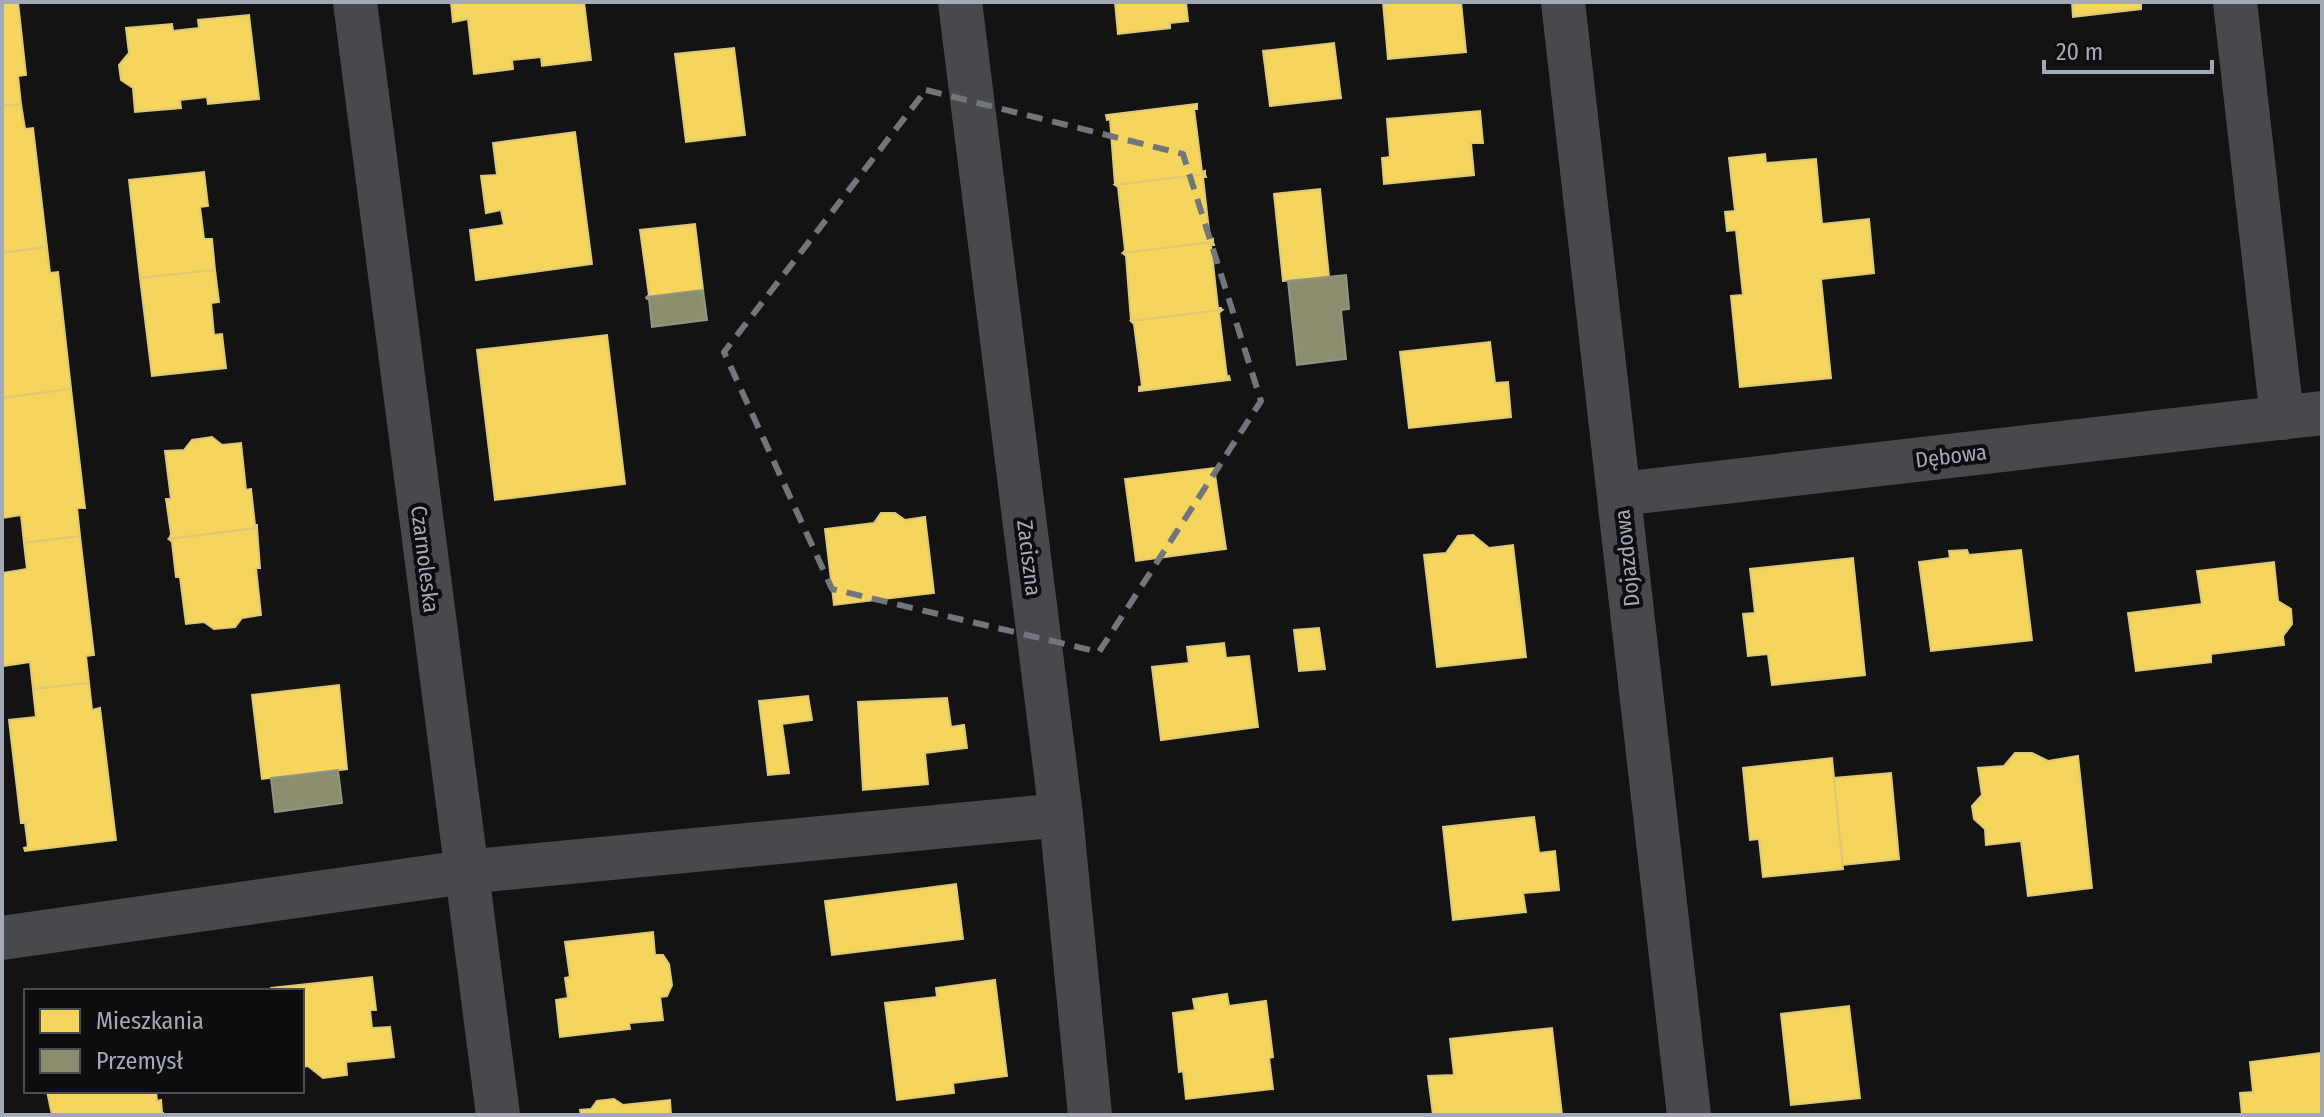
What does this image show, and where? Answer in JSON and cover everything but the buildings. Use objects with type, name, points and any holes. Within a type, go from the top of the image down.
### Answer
[{"type":"street","name":"Czarnoleska","points":[[355,2],[498,1115]]},
{"type":"street","name":"Zaciszna","points":[[960,2],[1061,815],[1090,1115]]},
{"type":"street","name":"Dojazdowa","points":[[1563,2],[1689,1115]]},
{"type":"street","name":"Dębowa","points":[[1620,494],[2302,416],[2235,2]]},
{"type":"street","points":[[2,938],[465,872],[1061,815]]},
{"type":"highlighted area","points":[[926,90],[1183,154],[1261,401],[1099,652],[832,589],[724,352]]}]
